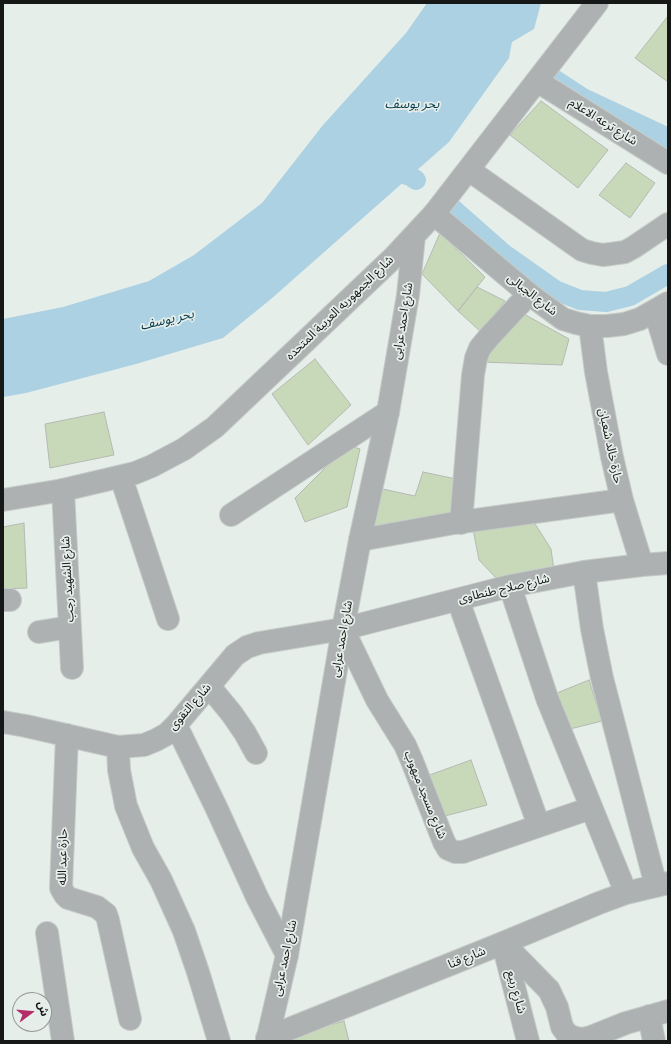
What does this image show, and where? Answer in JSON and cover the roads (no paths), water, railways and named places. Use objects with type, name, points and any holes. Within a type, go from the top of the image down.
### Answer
[{"type":"street","name":"شارع الجمهوريه العربية المتحده","points":[[3,500],[63,490],[135,473],[168,458],[200,439],[394,257],[414,236],[434,214],[469,170],[597,3]]},
{"type":"street","name":"شارع ترعه الاعلام","points":[[537,81],[668,163]]},
{"type":"street","points":[[469,170],[582,250],[592,253],[603,255],[625,252],[668,224]]},
{"type":"street","name":"شارع الجبالى","points":[[434,214],[529,294],[563,319],[590,326],[624,324],[640,319],[663,320]]},
{"type":"street","name":"شارع احمد عرابى","points":[[267,1040],[287,955],[343,629],[360,540],[388,412],[408,295],[414,236]]},
{"type":"street","points":[[461,523],[473,375],[476,358],[480,348],[489,337],[529,294]]},
{"type":"street","points":[[663,320],[668,354]]},
{"type":"street","name":"حارة خالد شعبان","points":[[590,326],[603,415],[622,500],[642,565]]},
{"type":"street","points":[[230,515],[388,412]]},
{"type":"street","points":[[120,477],[168,619]]},
{"type":"street","name":"شارع الشهيد رجب","points":[[63,490],[72,668]]},
{"type":"street","points":[[360,540],[461,523],[622,500]]},
{"type":"street","name":"شارع صلاح طنطاوى","points":[[343,629],[510,586],[584,572],[668,563]]},
{"type":"street","points":[[584,572],[592,629],[602,678],[662,884]]},
{"type":"street","points":[[510,586],[547,698],[626,893]]},
{"type":"street","points":[[458,600],[539,826]]},
{"type":"street","points":[[39,632],[70,627]]},
{"type":"street","name":"شارع التقوى","points":[[3,722],[118,747],[144,745],[167,734],[235,655],[247,647],[259,643],[343,629]]},
{"type":"street","name":"شارع مسجد ميهوب","points":[[343,629],[377,700],[412,761],[448,849],[455,852],[463,852],[591,808]]},
{"type":"street","points":[[209,686],[232,714],[256,753]]},
{"type":"street","points":[[176,725],[216,807],[256,898],[287,955]]},
{"type":"street","name":"حارة عبد الله","points":[[67,735],[61,888],[68,898],[97,907],[106,914],[130,1019]]},
{"type":"street","points":[[118,747],[119,770],[126,806],[135,824],[143,848],[161,880],[184,931],[219,1041]]},
{"type":"street","name":"شارع قنا","points":[[267,1040],[599,902],[626,893],[662,884]]},
{"type":"street","points":[[47,933],[63,1041]]},
{"type":"street","points":[[503,943],[549,990],[557,1007],[562,1027],[567,1034],[575,1038],[583,1039],[604,1036],[658,1013]]},
{"type":"street","name":"شارع ربيع","points":[[503,943],[528,1041]]},
{"type":"street","points":[[654,1041],[658,1013]]},
{"type":"water","name":"بحر يوسف","points":[[427,3],[541,3],[534,29],[512,42],[509,58],[449,142],[271,299],[223,338],[136,364],[26,393],[3,397],[3,319],[63,307],[149,281],[194,255],[262,203],[323,125],[406,33]]},
{"type":"waterway","points":[[548,75],[583,98],[668,138]]},
{"type":"waterway","points":[[384,168],[410,176],[416,180]]},
{"type":"waterway","points":[[453,209],[504,254],[555,290],[580,300],[606,302],[630,296],[668,274]]}]
